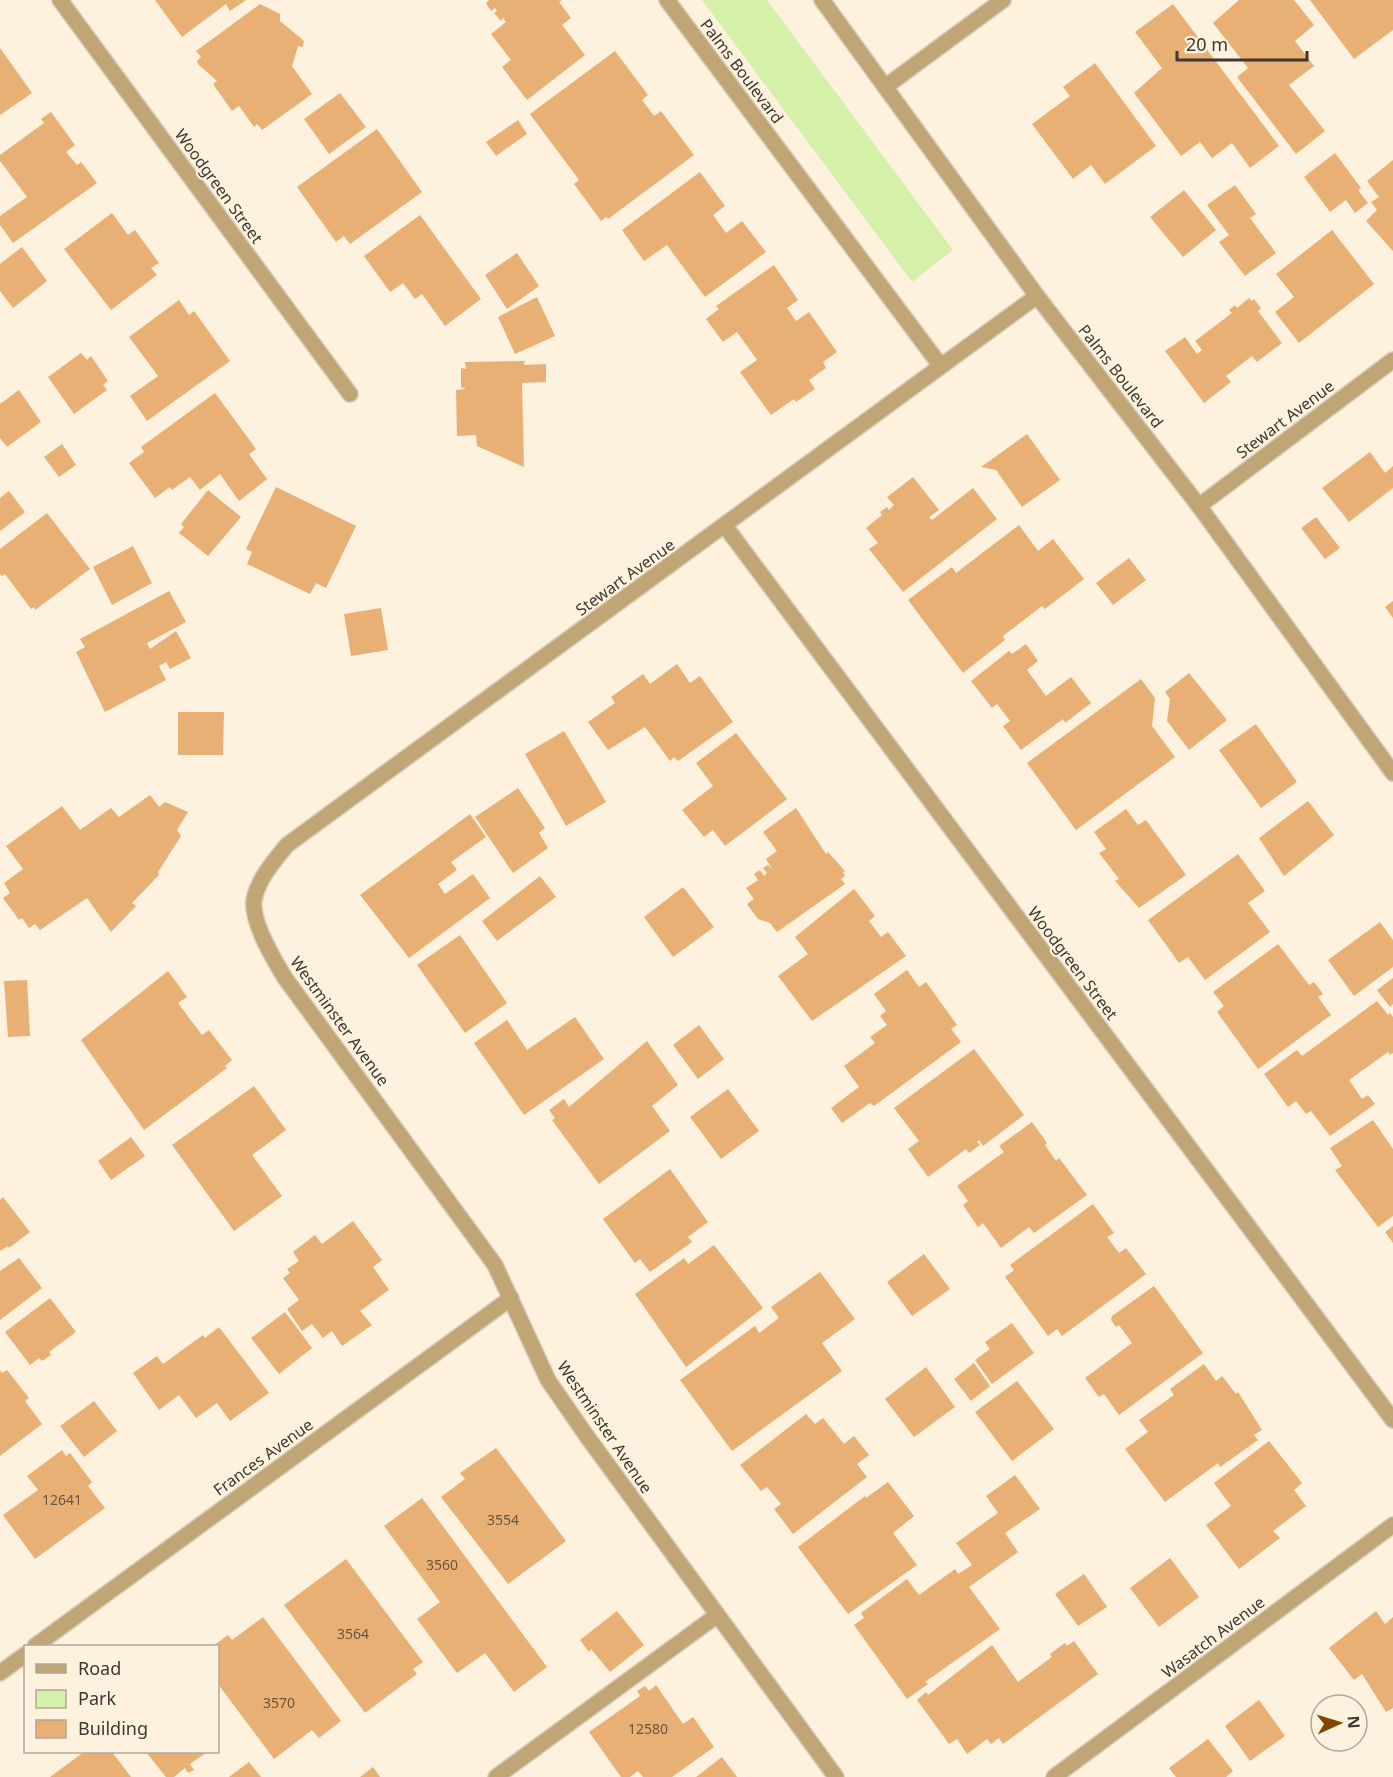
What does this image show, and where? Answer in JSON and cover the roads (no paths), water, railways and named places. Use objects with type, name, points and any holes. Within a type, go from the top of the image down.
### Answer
[{"type":"street","name":"Woodgreen Street","points":[[60,0],[350,394]]},
{"type":"street","name":"Palms Boulevard","points":[[667,0],[940,365]]},
{"type":"street","name":"Palms Boulevard","points":[[822,0],[1037,296],[1199,506],[1393,773]]},
{"type":"street","points":[[885,87],[1003,0]]},
{"type":"street","name":"Stewart Avenue","points":[[254,902],[267,870],[287,844],[1037,296]]},
{"type":"street","name":"Stewart Avenue","points":[[1199,506],[1393,360]]},
{"type":"street","name":"Woodgreen Street","points":[[725,526],[1393,1420]]},
{"type":"street","name":"Westminster Avenue","points":[[254,902],[264,943],[285,978],[495,1265],[548,1380],[716,1616],[836,1777]]},
{"type":"street","name":"Frances Avenue","points":[[39,1645],[511,1298]]},
{"type":"street","name":"Wasatch Avenue","points":[[1054,1777],[1393,1525]]},
{"type":"street","points":[[496,1777],[716,1616]]},
{"type":"street","points":[[0,1672],[24,1655]]}]
